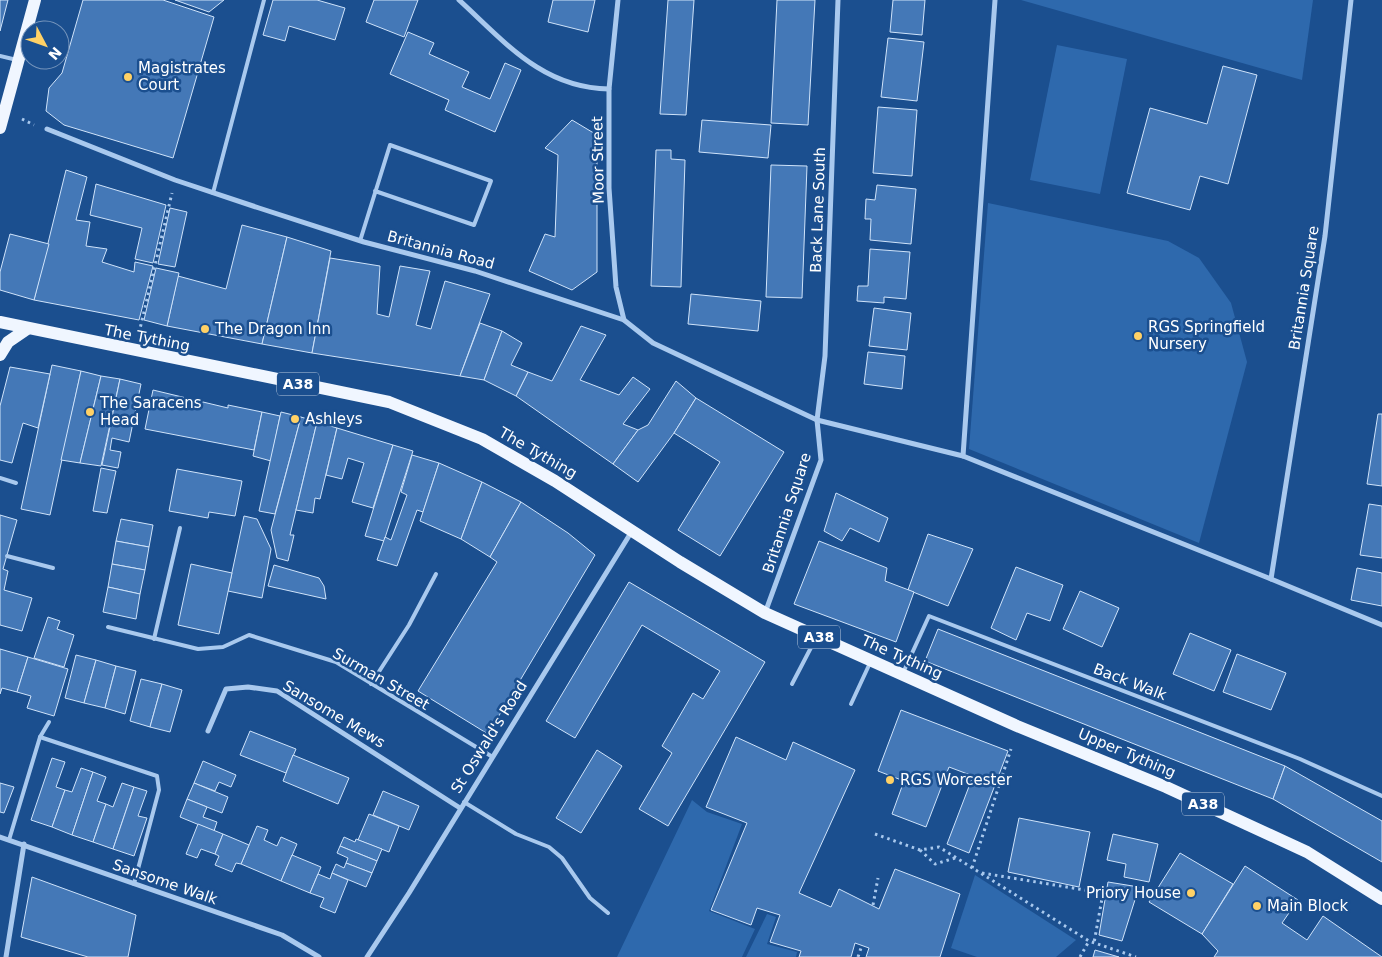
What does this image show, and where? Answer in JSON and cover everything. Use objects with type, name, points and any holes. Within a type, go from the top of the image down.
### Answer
[{"type":"main road","points":[[0,128],[3,110],[35,0]]},
{"type":"main road","name":"The Tything","points":[[0,322],[27,330],[389,402],[482,440],[555,481],[765,613],[1016,726]]},
{"type":"main road","points":[[0,355],[8,342],[27,330]]},
{"type":"main road","name":"Upper Tything","points":[[1016,726],[1166,787],[1307,852],[1382,899]]},
{"type":"street","points":[[460,0],[524,58],[547,74],[561,81],[609,89]]},
{"type":"street","name":"Moor Street","points":[[618,0],[609,89],[609,188],[616,287],[624,320]]},
{"type":"street","name":"Back Lane South","points":[[817,420],[825,356],[838,0]]},
{"type":"street","points":[[963,456],[995,0]]},
{"type":"street","name":"Britannia Square","points":[[1271,579],[1325,236],[1350,0]]},
{"type":"street","name":"Britannia Road","points":[[47,129],[175,180],[213,193],[360,241],[476,271],[624,320],[653,343],[817,420]]},
{"type":"street","points":[[817,420],[963,456],[1382,625]]},
{"type":"street","name":"Britannia Square","points":[[765,613],[821,460],[817,420]]},
{"type":"street","name":"St Oswald's Road","points":[[367,957],[409,893],[491,756],[632,531]]},
{"type":"street","name":"Sansome Mews","points":[[208,731],[226,689],[248,687],[277,691],[462,805]]},
{"type":"street","name":"Sansome Walk","points":[[0,836],[282,935],[319,957]]},
{"type":"street","points":[[6,957],[24,844]]},
{"type":"lane","points":[[213,193],[264,0]]},
{"type":"lane","points":[[0,56],[19,60]]},
{"type":"lane","points":[[360,241],[375,190],[390,145],[490,181],[474,225],[375,190]]},
{"type":"lane","points":[[0,478],[16,483]]},
{"type":"lane","points":[[154,639],[180,528]]},
{"type":"lane","points":[[7,556],[53,568]]},
{"type":"lane","points":[[371,684],[409,625],[436,574]]},
{"type":"lane","name":"Back Walk","points":[[902,675],[929,616],[1300,759],[1382,796]]},
{"type":"lane","name":"Surman Street","points":[[108,627],[198,649],[223,647],[248,635],[336,662],[491,756]]},
{"type":"lane","points":[[792,684],[817,636]]},
{"type":"lane","points":[[851,704],[871,661]]},
{"type":"lane","points":[[9,840],[40,737],[49,722]]},
{"type":"lane","points":[[40,737],[157,776],[159,790],[134,884]]},
{"type":"lane","points":[[462,805],[516,834],[549,847],[562,858],[590,898],[608,913]]},
{"type":"path","points":[[3,110],[47,129]]},
{"type":"path","points":[[135,352],[175,180]]},
{"type":"path","points":[[972,868],[1011,750]]},
{"type":"path","points":[[875,834],[920,850],[935,864],[956,858]]},
{"type":"path","points":[[920,850],[940,847],[1088,941],[1136,957]]},
{"type":"path","points":[[979,872],[1103,893],[1094,943]]},
{"type":"path","points":[[873,905],[878,878]]},
{"type":"path","points":[[1080,957],[1088,941]]},
{"type":"path","points":[[858,957],[862,945]]},
{"type":"shaded area","points":[[1021,0],[1313,0],[1302,80]]},
{"type":"shaded area","points":[[1057,45],[1127,59],[1100,194],[1030,180]]},
{"type":"shaded area","points":[[988,203],[1168,241],[1199,258],[1231,303],[1247,362],[1199,543],[969,449]]},
{"type":"shaded area","points":[[692,800],[707,812],[742,824],[709,911],[755,929],[742,957],[617,957]]},
{"type":"shaded area","points":[[975,875],[1076,940],[1056,957],[977,957],[951,948]]},
{"type":"shaded area","points":[[767,914],[776,917],[767,944],[797,952],[796,957],[746,957]]},
{"type":"building","points":[[0,0],[8,0],[0,31]]},
{"type":"building","name":"Magistrates Court","points":[[83,0],[163,0],[214,17],[173,158],[64,125],[46,111],[49,88],[63,70],[70,70],[70,45]]},
{"type":"building","points":[[175,0],[224,0],[209,12]]},
{"type":"building","points":[[273,0],[317,0],[345,8],[335,40],[289,26],[285,41],[263,35]]},
{"type":"building","points":[[374,0],[418,0],[404,37],[366,22]]},
{"type":"building","points":[[553,0],[595,0],[588,32],[548,22]]},
{"type":"building","points":[[668,0],[694,0],[686,115],[660,114]]},
{"type":"building","points":[[777,0],[815,0],[808,125],[771,123]]},
{"type":"building","points":[[893,0],[925,0],[922,35],[890,32]]},
{"type":"building","points":[[408,32],[434,43],[429,54],[469,72],[462,87],[490,99],[505,63],[521,70],[495,132],[445,110],[449,100],[390,74]]},
{"type":"building","points":[[888,38],[924,42],[917,101],[881,97]]},
{"type":"building","points":[[1223,66],[1257,75],[1228,184],[1200,176],[1190,210],[1127,193],[1150,108],[1207,124]]},
{"type":"building","points":[[878,107],[917,110],[912,176],[873,173]]},
{"type":"building","points":[[572,120],[597,135],[597,272],[572,290],[529,271],[545,234],[555,237],[558,155],[545,148]]},
{"type":"building","points":[[702,120],[771,125],[768,158],[699,152]]},
{"type":"building","points":[[656,150],[671,150],[671,159],[685,160],[681,287],[651,286]]},
{"type":"building","points":[[771,165],[807,166],[802,298],[766,297]]},
{"type":"building","points":[[66,170],[87,177],[76,220],[90,222],[86,246],[107,249],[102,262],[134,272],[135,262],[153,266],[139,320],[34,300]]},
{"type":"building","points":[[96,184],[166,205],[153,263],[135,259],[142,228],[90,215]]},
{"type":"building","points":[[877,185],[916,189],[911,244],[870,240],[871,219],[865,219],[866,199],[875,200]]},
{"type":"building","points":[[170,208],[187,212],[175,267],[158,264]]},
{"type":"building","points":[[242,225],[287,237],[262,344],[167,326],[178,276],[226,289]]},
{"type":"building","points":[[10,234],[49,244],[34,300],[0,290],[0,272]]},
{"type":"building","points":[[287,237],[331,251],[312,353],[262,344]]},
{"type":"building","points":[[870,249],[910,252],[906,299],[884,297],[884,303],[857,301],[858,286],[868,286]]},
{"type":"building","points":[[330,258],[380,266],[377,314],[389,317],[400,266],[430,271],[416,325],[431,329],[445,281],[490,294],[460,376],[312,353]]},
{"type":"building","points":[[156,268],[179,273],[167,326],[144,320]]},
{"type":"building","points":[[691,294],[761,301],[758,331],[688,324]]},
{"type":"building","points":[[874,308],[911,313],[907,350],[869,346]]},
{"type":"building","points":[[480,323],[502,331],[484,380],[460,376]]},
{"type":"building","points":[[581,326],[606,335],[580,380],[619,395],[633,377],[650,389],[623,424],[638,430],[613,464],[516,396],[528,372],[552,381]]},
{"type":"building","points":[[502,331],[522,343],[511,365],[528,372],[516,396],[484,380]]},
{"type":"building","points":[[868,352],[905,356],[902,389],[864,384]]},
{"type":"building","points":[[52,365],[81,371],[50,515],[21,509]]},
{"type":"building","points":[[10,367],[50,374],[38,428],[23,423],[12,463],[0,460],[0,406]]},
{"type":"building","points":[[81,371],[101,376],[80,463],[61,460]]},
{"type":"building","points":[[101,376],[120,379],[101,466],[80,463]]},
{"type":"building","points":[[120,379],[141,384],[129,442],[112,438],[110,450],[121,452],[118,468],[102,465]]},
{"type":"building","points":[[676,381],[696,398],[674,433],[638,482],[613,464],[638,430],[648,425]]},
{"type":"building","points":[[153,390],[228,408],[228,405],[262,412],[254,450],[145,429]]},
{"type":"building","points":[[696,398],[784,452],[720,556],[678,530],[720,462],[674,433]]},
{"type":"building","points":[[262,412],[280,416],[271,461],[253,456]]},
{"type":"building","points":[[281,412],[301,417],[275,514],[259,511]]},
{"type":"building","points":[[1378,414],[1382,414],[1382,486],[1367,484]]},
{"type":"building","points":[[301,417],[317,422],[290,535],[294,535],[288,561],[277,558],[271,530]]},
{"type":"building","points":[[317,422],[337,428],[320,499],[315,498],[313,513],[296,510]]},
{"type":"building","points":[[337,428],[393,445],[373,508],[352,502],[364,463],[348,458],[342,479],[326,475]]},
{"type":"building","points":[[393,445],[413,451],[384,541],[365,536]]},
{"type":"building","points":[[412,455],[439,463],[423,512],[417,510],[397,566],[377,560],[385,537],[391,540],[407,495],[401,492]]},
{"type":"building","points":[[439,463],[482,482],[461,539],[420,521]]},
{"type":"building","points":[[101,468],[116,471],[107,513],[93,511]]},
{"type":"building","points":[[177,469],[242,481],[235,516],[209,512],[208,518],[169,511]]},
{"type":"building","points":[[482,482],[521,502],[490,557],[461,539]]},
{"type":"building","points":[[836,493],[888,518],[879,542],[850,528],[842,541],[824,531]]},
{"type":"building","points":[[521,502],[568,533],[595,555],[488,734],[418,691],[497,562],[490,557]]},
{"type":"building","points":[[1369,504],[1382,506],[1382,558],[1360,555]]},
{"type":"building","points":[[0,515],[17,520],[3,569],[8,571],[4,590],[32,598],[22,631],[0,625]]},
{"type":"building","points":[[244,516],[257,519],[271,549],[262,598],[228,591]]},
{"type":"building","points":[[121,519],[153,525],[149,547],[116,541]]},
{"type":"building","points":[[928,534],[973,549],[948,606],[908,590]]},
{"type":"building","points":[[116,541],[149,547],[145,570],[112,564]]},
{"type":"building","points":[[819,541],[887,568],[885,581],[914,592],[896,642],[794,604]]},
{"type":"building","points":[[112,564],[145,570],[140,594],[108,587]]},
{"type":"building","points":[[191,564],[232,573],[219,634],[178,625]]},
{"type":"building","points":[[274,565],[319,578],[324,586],[326,599],[268,586]]},
{"type":"building","points":[[1016,567],[1063,585],[1050,621],[1027,613],[1016,640],[991,628]]},
{"type":"building","points":[[1357,568],[1382,573],[1382,606],[1351,600]]},
{"type":"building","points":[[629,582],[765,662],[668,826],[639,809],[672,753],[662,746],[693,693],[703,699],[720,671],[642,625],[575,738],[546,721]]},
{"type":"building","points":[[108,587],[140,594],[136,619],[103,612]]},
{"type":"building","points":[[1080,591],[1119,608],[1102,647],[1063,629]]},
{"type":"building","points":[[48,617],[60,621],[57,629],[74,635],[64,667],[34,658]]},
{"type":"building","points":[[938,629],[1285,766],[1273,799],[925,661]]},
{"type":"building","points":[[1190,633],[1231,650],[1214,691],[1173,674]]},
{"type":"building","points":[[0,649],[28,657],[17,692],[2,688],[0,694]]},
{"type":"building","points":[[1237,654],[1286,673],[1271,710],[1223,692]]},
{"type":"building","points":[[76,655],[96,660],[84,703],[65,698]]},
{"type":"building","points":[[28,657],[68,669],[54,716],[27,708],[31,696],[17,692]]},
{"type":"building","points":[[96,660],[116,666],[105,708],[84,703]]},
{"type":"building","points":[[116,666],[136,671],[125,714],[105,708]]},
{"type":"building","points":[[141,679],[162,684],[150,727],[130,721]]},
{"type":"building","points":[[162,684],[182,690],[170,732],[150,727]]},
{"type":"building","points":[[901,710],[1008,751],[969,853],[947,844],[973,776],[949,767],[926,827],[892,814],[904,781],[878,771]]},
{"type":"building","points":[[250,731],[296,749],[286,773],[240,755]]},
{"type":"building","points":[[736,737],[786,760],[793,742],[855,770],[799,893],[831,907],[839,889],[879,909],[895,869],[960,894],[940,957],[866,957],[869,948],[855,943],[851,957],[799,957],[801,951],[770,942],[780,915],[757,908],[751,925],[711,910],[747,823],[706,807]]},
{"type":"building","points":[[597,750],[622,766],[581,833],[556,818]]},
{"type":"building","points":[[293,755],[349,778],[338,804],[283,781]]},
{"type":"building","points":[[52,758],[65,762],[56,787],[65,790],[52,827],[31,820]]},
{"type":"building","points":[[203,761],[236,775],[231,787],[219,782],[215,791],[194,783]]},
{"type":"building","points":[[1285,766],[1382,821],[1382,862],[1273,799]]},
{"type":"building","points":[[81,768],[93,772],[72,835],[52,827],[65,790],[72,792]]},
{"type":"building","points":[[93,772],[106,777],[97,801],[106,804],[93,842],[72,835]]},
{"type":"building","points":[[0,783],[14,787],[4,813],[0,812]]},
{"type":"building","points":[[122,783],[134,787],[113,849],[93,842],[106,804],[113,807]]},
{"type":"building","points":[[194,783],[228,797],[222,813],[187,799]]},
{"type":"building","points":[[134,787],[147,791],[138,816],[147,818],[134,856],[113,849]]},
{"type":"building","points":[[383,791],[419,806],[409,830],[373,815]]},
{"type":"building","points":[[187,799],[207,807],[203,817],[217,822],[214,831],[180,817]]},
{"type":"building","points":[[369,814],[399,826],[389,852],[358,840]]},
{"type":"building","points":[[1019,818],[1090,832],[1079,887],[1008,872]]},
{"type":"building","points":[[198,824],[223,834],[215,854],[201,849],[197,858],[186,854]]},
{"type":"building","points":[[257,826],[268,830],[264,840],[277,846],[281,837],[297,844],[281,881],[241,864]]},
{"type":"building","points":[[223,834],[249,845],[241,864],[236,863],[232,872],[215,865],[219,856],[215,854]]},
{"type":"building","points":[[1113,834],[1158,844],[1149,882],[1124,877],[1126,864],[1107,860]]},
{"type":"building","points":[[344,837],[355,842],[356,839],[382,849],[377,861],[340,846]]},
{"type":"building","points":[[340,846],[377,861],[372,873],[346,863],[348,858],[337,853]]},
{"type":"building","name":"Priory House","points":[[1180,853],[1233,884],[1202,934],[1149,902]]},
{"type":"building","points":[[292,855],[321,867],[310,893],[281,881]]},
{"type":"building","points":[[346,863],[372,873],[366,887],[332,873],[336,864],[344,868]]},
{"type":"building","name":"Main Block","points":[[1245,866],[1298,900],[1282,923],[1307,940],[1323,916],[1382,957],[1214,957],[1218,951],[1202,934]]},
{"type":"building","points":[[332,873],[348,880],[335,913],[320,907],[324,898],[310,893],[318,874],[330,879]]},
{"type":"building","points":[[32,877],[136,915],[128,957],[88,957],[21,937]]},
{"type":"building","points":[[1108,882],[1139,887],[1122,941],[1099,935]]},
{"type":"building","points":[[1095,950],[1119,957],[1093,957]]},
{"type":"place","name":"Magistrates Court","points":[[128,77]]},
{"type":"place","name":"The Dragon Inn","points":[[205,329]]},
{"type":"place","name":"RGS Springfield Nursery","points":[[1138,336]]},
{"type":"place","name":"The Saracens Head","points":[[90,412]]},
{"type":"place","name":"Ashleys","points":[[295,419]]},
{"type":"place","name":"RGS Worcester","points":[[890,780]]},
{"type":"place","name":"Priory House","points":[[1191,893]]},
{"type":"place","name":"Main Block","points":[[1257,906]]}]
